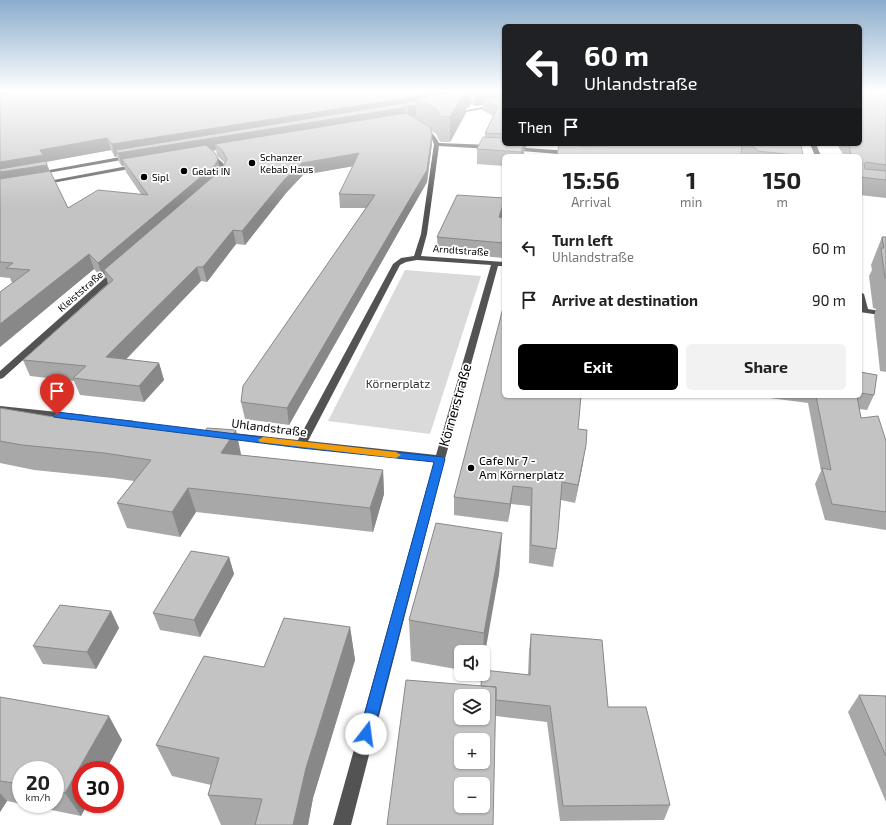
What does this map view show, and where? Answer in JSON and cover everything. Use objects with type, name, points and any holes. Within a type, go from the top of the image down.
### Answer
[{"type":"street","points":[[301,445],[396,264],[404,260],[417,258],[424,234],[437,144],[433,136],[424,130]]},
{"type":"street","points":[[437,144],[500,148]]},
{"type":"street","points":[[508,148],[578,153]]},
{"type":"street","points":[[210,154],[221,164],[225,172],[221,180],[215,186]]},
{"type":"street","points":[[29,174],[135,156]]},
{"type":"street","points":[[31,184],[148,164]]},
{"type":"street","name":"Arndtstraße","points":[[417,258],[499,264]]},
{"type":"street","name":"Körnerstraße","points":[[342,825],[440,459],[499,264]]},
{"type":"street","name":"Kleiststraße","points":[[0,376],[126,265]]},
{"type":"street","points":[[862,310],[886,314]]},
{"type":"street","points":[[0,409],[99,420]]},
{"type":"street","name":"Uhlandstraße","points":[[215,434],[301,445],[440,459]]},
{"type":"green space","name":"Körnerplatz","points":[[405,270],[481,276],[430,434],[328,421]]},
{"type":"building","points":[[0,130],[199,130],[112,144],[107,138],[40,150],[43,155],[0,162]]},
{"type":"building","points":[[235,130],[260,130],[118,153],[116,150]]},
{"type":"building","points":[[298,130],[431,130],[432,133],[427,170],[287,408],[241,402],[243,386],[375,195],[339,194],[359,153],[302,163],[284,180],[242,231],[233,230],[203,267],[197,267],[106,357],[159,363],[139,386],[73,378],[86,366],[23,360],[113,280],[104,270],[222,169],[227,159],[222,150],[215,144]]},
{"type":"building","points":[[486,130],[502,130],[502,134],[485,133]]},
{"type":"building","points":[[862,130],[886,130],[886,165],[866,162],[864,164],[865,169],[886,171],[886,180],[862,177],[862,154],[851,154],[849,146],[862,146]]},
{"type":"building","points":[[483,137],[502,138],[502,146],[523,146],[521,152],[477,149]]},
{"type":"building","points":[[206,145],[215,153],[218,159],[215,165],[98,263],[89,254],[0,324],[0,292],[30,270],[6,268],[13,263],[0,262],[0,179],[50,171],[68,208],[98,190],[148,195],[122,159]]},
{"type":"building","points":[[559,146],[742,146],[741,154],[557,154]]},
{"type":"building","points":[[753,146],[801,146],[803,154],[785,154],[758,151]]},
{"type":"building","points":[[46,161],[47,165],[0,172],[0,169]]},
{"type":"building","points":[[457,195],[502,198],[502,208],[499,217],[502,218],[502,243],[437,237]]},
{"type":"building","points":[[882,237],[886,237],[886,278],[881,248],[884,248]]},
{"type":"building","points":[[502,312],[502,398],[581,398],[578,429],[587,430],[586,445],[578,485],[562,482],[556,549],[531,545],[532,488],[513,486],[510,504],[454,497]]},
{"type":"building","points":[[862,372],[877,375],[874,395],[862,393]]},
{"type":"building","points":[[816,398],[857,398],[861,418],[878,416],[886,441],[886,512],[832,504],[822,468],[831,470]]},
{"type":"building","points":[[0,408],[72,420],[75,416],[133,421],[131,423],[205,432],[207,428],[236,430],[221,453],[383,470],[370,508],[188,488],[172,512],[117,503],[151,460],[104,453],[22,445],[0,441]]},
{"type":"building","points":[[436,523],[502,533],[484,633],[409,620]]},
{"type":"building","points":[[191,551],[229,557],[194,620],[153,613]]},
{"type":"building","points":[[60,605],[111,611],[87,652],[33,646]]},
{"type":"building","points":[[284,618],[350,627],[306,768],[293,825],[255,825],[262,799],[208,795],[219,758],[156,745],[204,656],[264,667]]},
{"type":"building","points":[[531,634],[602,640],[608,707],[646,707],[670,805],[563,806],[550,706],[496,700],[496,687],[481,686],[481,681],[490,681],[490,671],[530,675]]},
{"type":"building","points":[[406,680],[496,687],[493,825],[387,825]]},
{"type":"building","points":[[859,695],[886,696],[886,756]]},
{"type":"building","points":[[0,697],[109,716],[83,761],[72,761],[72,781],[65,793],[64,761],[12,761],[12,783],[0,781]]},
{"type":"slow traffic","points":[[263,440],[396,455]]},
{"type":"place","name":"Schanzer Kebab Haus","points":[[252,163]]},
{"type":"place","name":"Gelati IN","points":[[184,171]]},
{"type":"place","name":"Sipl","points":[[144,177]]},
{"type":"place","name":"Cafe Nr 7 - Am Körnerplatz","points":[[471,468]]},
{"type":"route","points":[[57,415],[301,445],[440,459],[366,734]]}]
